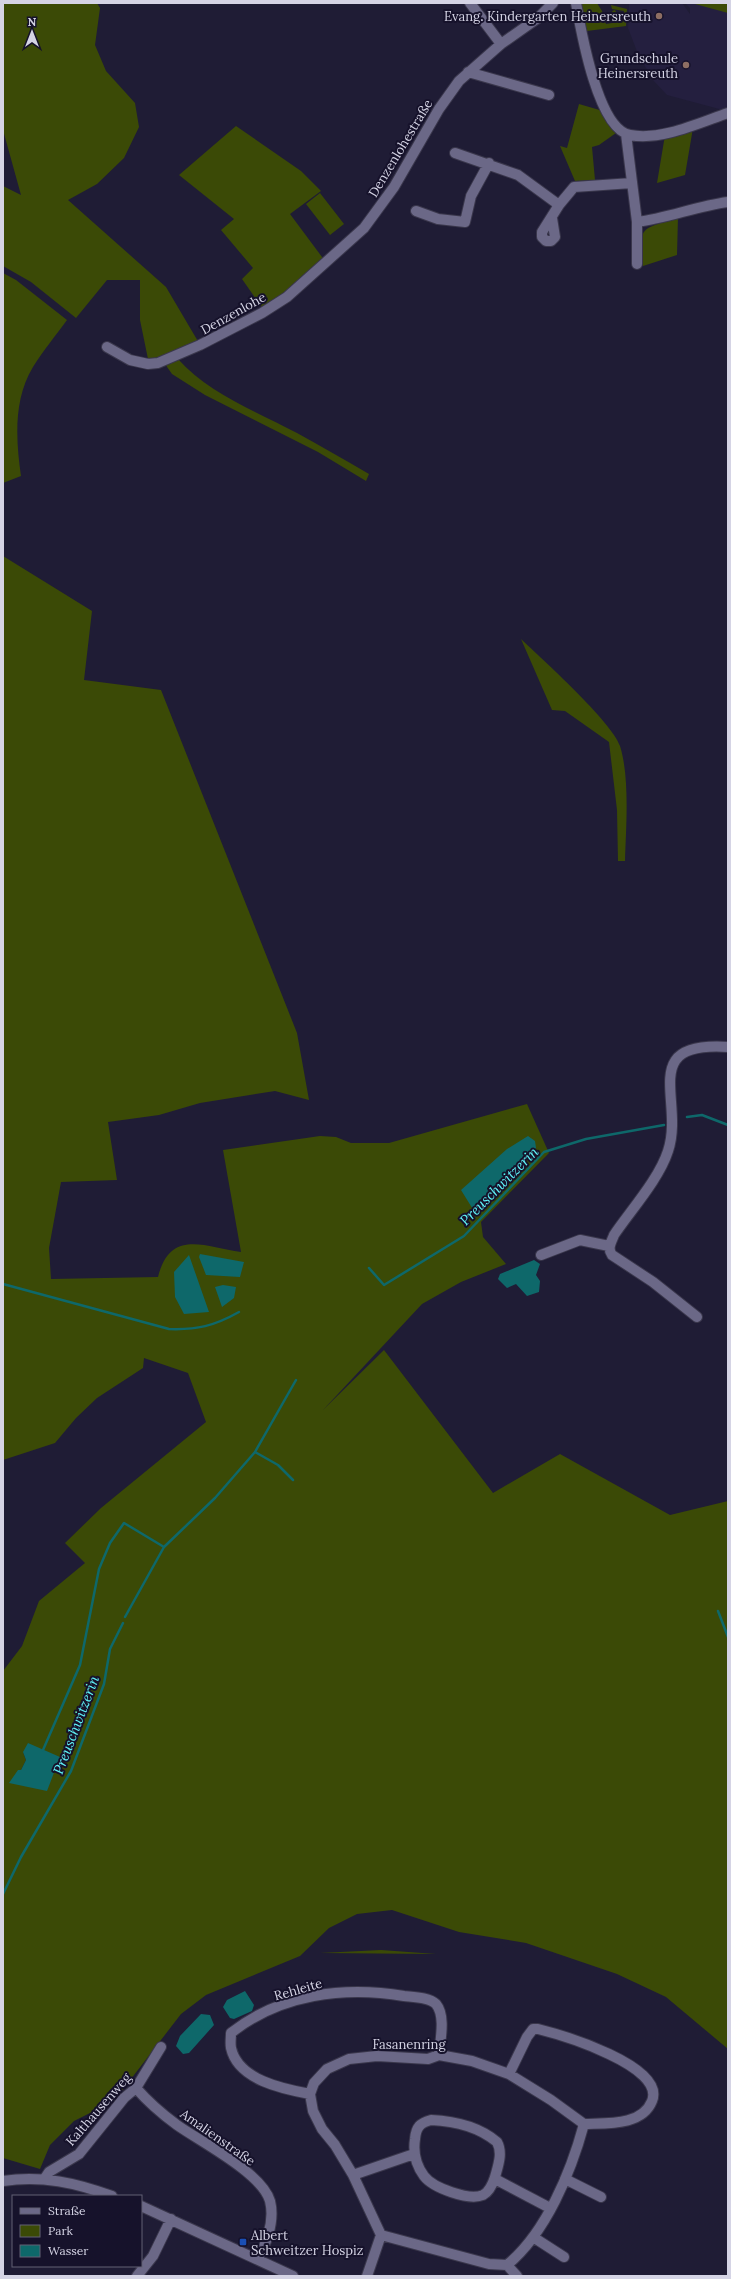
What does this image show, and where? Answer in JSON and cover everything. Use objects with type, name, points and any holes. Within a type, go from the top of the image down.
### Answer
[{"type":"street","points":[[470,3],[501,44]]},
{"type":"street","name":"Denzenlohestraße","points":[[355,238],[394,187],[448,95],[468,72],[501,44],[538,18],[553,3]]},
{"type":"street","points":[[576,3],[586,55],[598,93],[614,122],[626,134],[635,136],[676,131],[728,113]]},
{"type":"street","points":[[468,72],[549,95]]},
{"type":"street","points":[[626,134],[637,222],[637,264]]},
{"type":"street","points":[[455,153],[489,163],[518,175],[559,205]]},
{"type":"street","points":[[416,211],[438,219],[465,222],[471,196],[489,163]]},
{"type":"street","points":[[552,218],[559,205],[574,187],[632,183]]},
{"type":"street","points":[[637,222],[651,221],[685,210],[728,202]]},
{"type":"street","name":"Denzenlohe","points":[[107,347],[130,360],[148,364],[158,363],[184,353],[262,313],[287,297],[355,238]]},
{"type":"street","points":[[697,1317],[659,1286],[612,1255],[609,1251],[609,1246],[614,1235],[658,1172],[668,1150],[671,1138],[670,1081],[671,1070],[676,1057],[692,1049],[708,1046],[728,1047]]},
{"type":"street","points":[[541,1255],[580,1240],[609,1246]]},
{"type":"street","name":"Rehleite","points":[[310,2094],[292,2091],[248,2073],[237,2061],[231,2049],[230,2033],[260,2015],[288,2003],[317,1994],[352,1991],[383,1992],[424,1999],[435,2003],[440,2011],[439,2055]]},
{"type":"street","points":[[507,2265],[517,2256],[533,2237],[550,2208],[565,2179],[577,2149],[584,2124],[625,2121],[641,2116],[653,2099],[654,2092],[652,2084],[643,2074],[615,2057],[590,2046],[538,2029],[533,2030],[527,2037],[509,2074]]},
{"type":"street","name":"Kalthausenweg","points":[[45,2178],[49,2172],[79,2154],[124,2098],[136,2088],[161,2047]]},
{"type":"street","name":"Fasanenring","points":[[310,2094],[314,2083],[327,2069],[349,2059],[377,2056],[428,2059],[439,2055],[472,2061],[509,2074],[551,2100],[584,2124]]},
{"type":"street","name":"Amalienstraße","points":[[136,2088],[151,2105],[247,2171],[261,2186],[270,2201],[271,2227],[268,2240],[258,2259]]},
{"type":"street","points":[[310,2094],[313,2112],[322,2129],[335,2145],[353,2175],[382,2235],[367,2276]]},
{"type":"street","points":[[431,2120],[460,2123],[491,2137],[497,2142],[500,2155],[495,2179],[491,2186],[482,2195],[466,2196],[454,2193],[432,2183],[425,2177],[414,2154],[415,2135],[422,2122],[431,2120]]},
{"type":"street","points":[[353,2175],[414,2154]]},
{"type":"street","points":[[3,2181],[45,2178],[75,2184],[109,2195]]},
{"type":"street","points":[[495,2179],[550,2208]]},
{"type":"street","points":[[565,2179],[601,2197]]},
{"type":"street","points":[[142,2206],[171,2218],[292,2276]]},
{"type":"street","points":[[137,2276],[153,2256],[171,2218]]},
{"type":"street","points":[[382,2235],[489,2264],[507,2265],[517,2276]]},
{"type":"street","points":[[533,2237],[564,2257]]},
{"type":"shaded area","name":"Grundschule Heinersreuth","points":[[629,3],[682,3],[690,14],[690,8],[685,3],[716,3],[728,6],[728,108],[723,110],[667,95],[653,80],[638,54],[628,28]]},
{"type":"green space","points":[[3,3],[97,3],[100,8],[95,45],[106,71],[135,103],[139,127],[124,158],[97,184],[68,200],[166,287],[199,343],[151,360],[148,359],[140,320],[140,280],[107,280],[76,318],[31,282],[3,266],[3,186],[21,195],[3,130]]},
{"type":"green space","points":[[580,3],[597,3],[602,11],[606,24],[618,22],[618,18],[614,16],[612,11],[615,10],[618,16],[623,15],[624,11],[612,9],[611,5],[627,9],[626,26],[587,31]]},
{"type":"green space","points":[[728,3],[728,13],[695,4]]},
{"type":"green space","points":[[579,104],[603,111],[616,133],[599,145],[592,147],[595,180],[575,181],[560,146],[567,148]]},
{"type":"green space","points":[[236,126],[301,171],[321,191],[290,214],[325,261],[304,279],[263,309],[242,279],[253,268],[221,230],[234,219],[179,175]]},
{"type":"green space","points":[[693,128],[685,175],[657,183],[665,135]]},
{"type":"green space","points":[[320,193],[344,224],[330,235],[306,204]]},
{"type":"green space","points":[[678,217],[677,255],[643,266],[641,243],[642,236],[645,231],[656,225]]},
{"type":"green space","points":[[3,273],[16,280],[67,320],[33,367],[27,380],[19,407],[17,435],[21,476],[3,483]]},
{"type":"green space","points":[[178,359],[190,371],[218,392],[297,433],[369,474],[366,481],[318,452],[205,395],[172,374],[165,364]]},
{"type":"green space","points":[[3,556],[92,611],[84,680],[161,690],[297,1033],[309,1100],[275,1091],[200,1103],[159,1115],[108,1122],[117,1180],[61,1182],[49,1248],[51,1279],[158,1277],[163,1262],[171,1252],[180,1246],[190,1244],[241,1252],[223,1150],[320,1136],[336,1137],[351,1143],[389,1143],[527,1104],[549,1153],[481,1222],[483,1237],[506,1264],[461,1282],[422,1304],[323,1410],[384,1350],[493,1493],[560,1454],[670,1515],[728,1501],[728,2049],[666,1997],[617,1974],[526,1943],[459,1932],[392,1910],[357,1914],[329,1928],[300,1956],[206,1995],[181,2014],[114,2101],[74,2121],[50,2145],[40,2169],[3,2158],[3,1671],[22,1646],[39,1601],[85,1563],[65,1543],[101,1508],[206,1422],[188,1373],[144,1358],[143,1368],[97,1398],[76,1418],[55,1443],[3,1460]],"holes":[[[23,1752],[47,1791],[21,1770],[26,1760]]]},
{"type":"green space","points":[[521,639],[591,707],[614,735],[620,746],[626,787],[625,861],[618,861],[617,810],[609,742],[565,711],[552,710]]},
{"type":"green space","points":[[381,1950],[436,1954],[320,1953]]},
{"type":"water","points":[[528,1136],[535,1141],[536,1148],[481,1210],[474,1211],[461,1190],[507,1149]]},
{"type":"water","points":[[200,1254],[244,1262],[240,1277],[206,1275],[199,1257]]},
{"type":"water","points":[[189,1255],[209,1312],[184,1314],[175,1297],[174,1272]]},
{"type":"water","points":[[534,1260],[540,1264],[536,1275],[540,1281],[539,1292],[527,1296],[516,1284],[507,1288],[498,1279],[500,1274]]},
{"type":"water","points":[[223,1285],[236,1287],[234,1298],[222,1307],[215,1287]]},
{"type":"water","points":[[28,1743],[60,1757],[47,1791],[9,1783],[18,1770],[21,1770],[26,1760],[23,1752]]},
{"type":"water","points":[[245,1991],[254,2005],[252,2011],[234,2019],[230,2018],[223,2007],[227,2000]]},
{"type":"water","points":[[201,2014],[210,2015],[214,2025],[189,2053],[183,2054],[176,2046],[180,2036]]},
{"type":"waterway","name":"Preuschwitzerin","points":[[687,1117],[702,1115],[728,1125]]},
{"type":"waterway","name":"Preuschwitzerin","points":[[369,1268],[384,1285],[464,1236],[544,1152],[586,1139],[664,1125]]},
{"type":"waterway","points":[[3,1284],[169,1329],[197,1328],[221,1321],[239,1312]]},
{"type":"waterway","name":"Preuschwitzerin","points":[[125,1617],[164,1547],[215,1498],[255,1452],[296,1380]]},
{"type":"waterway","points":[[255,1452],[278,1465],[293,1480]]},
{"type":"waterway","points":[[43,1750],[80,1665],[99,1569],[110,1543],[124,1523],[164,1547]]},
{"type":"waterway","points":[[718,1611],[728,1637]]},
{"type":"waterway","name":"Preuschwitzerin","points":[[3,1894],[21,1857],[71,1771],[104,1684],[110,1649],[123,1623]]},
{"type":"place","name":"Evang. Kindergarten Heinersreuth","points":[[659,16]]},
{"type":"place","name":"Grundschule Heinersreuth","points":[[686,65]]},
{"type":"place","name":"Albert Schweitzer Hospiz","points":[[243,2242]]}]
